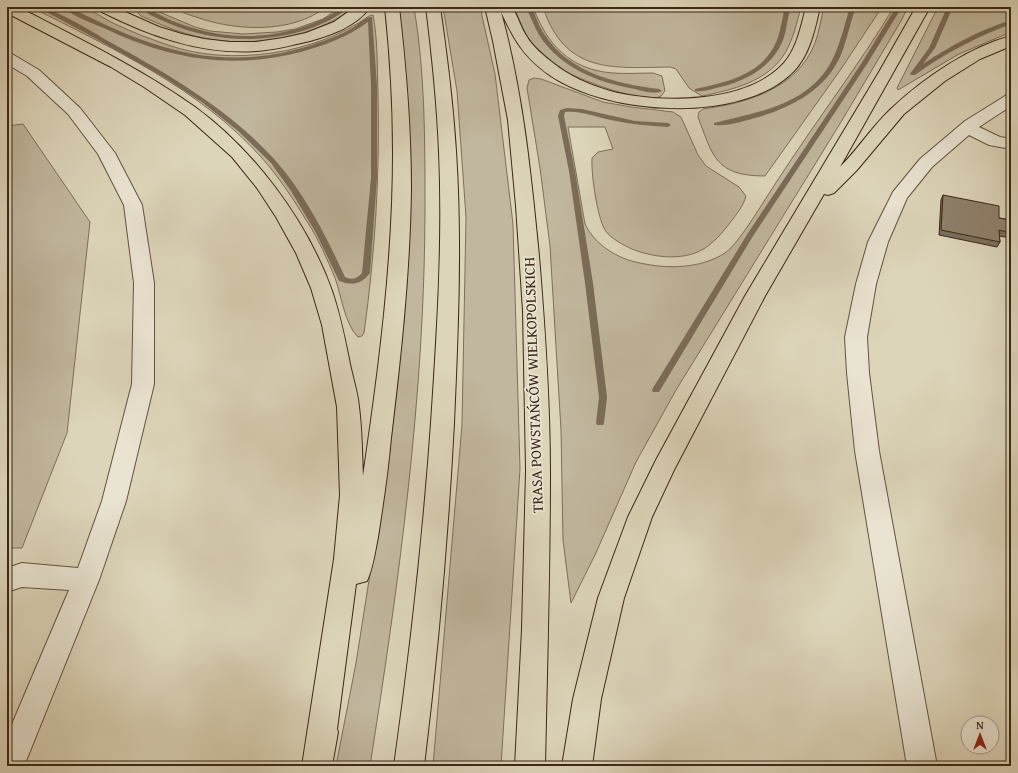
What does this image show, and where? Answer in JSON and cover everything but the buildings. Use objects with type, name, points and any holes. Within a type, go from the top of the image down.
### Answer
[{"type":"highway","points":[[7,7],[116,64],[150,84],[191,112],[216,132],[238,154],[264,184],[285,216],[306,253],[315,274],[332,325],[348,407],[352,494],[347,559],[318,756]]},
{"type":"highway","points":[[103,7],[172,37],[194,43],[220,47],[247,47],[297,40],[316,34],[333,28],[350,18],[363,7]]},
{"type":"highway","points":[[318,756],[361,559],[368,520],[376,473],[395,312],[401,212],[401,116],[398,62],[392,7]]},
{"type":"highway","points":[[409,766],[419,694],[440,476],[449,312],[450,209],[446,120],[439,44],[433,7]]},
{"type":"highway","name":"TRASA POWSTAŃCÓW WIELKOPOLSKICH","points":[[492,7],[501,41],[516,120],[525,206],[533,311],[538,471],[535,637],[530,766]]},
{"type":"highway","points":[[505,7],[523,41],[546,65],[562,77],[585,88],[615,97],[660,103],[684,103],[720,99],[748,92],[771,82],[788,68],[799,51],[808,29],[813,7]]},
{"type":"highway","points":[[577,766],[587,700],[611,598],[640,516],[664,467],[755,296],[805,213],[923,7]]},
{"type":"highway","points":[[805,213],[851,166],[898,111],[939,78],[975,56],[1011,41]]},
{"type":"street","points":[[7,57],[33,74],[74,111],[106,153],[133,205],[144,283],[143,384],[114,502],[86,580],[9,766]]},
{"type":"street","points":[[922,766],[867,451],[858,373],[856,337],[866,284],[878,242],[899,196],[926,163],[968,128],[994,109],[1011,99]]},
{"type":"street","points":[[968,128],[995,141],[1011,144]]},
{"type":"street","points":[[7,580],[22,575],[86,580]]},
{"type":"shaded area","points":[[78,6],[91,11],[121,27],[161,43],[192,52],[245,56],[298,48],[324,40],[373,15],[376,34],[378,124],[376,214],[371,274],[364,333],[362,336],[358,337],[350,325],[335,278],[312,229],[292,197],[274,173],[237,132],[182,90],[153,72],[123,54],[31,7]]},
{"type":"shaded area","points":[[144,7],[153,7],[157,11],[195,27],[210,31],[243,34],[277,32],[295,29],[323,19],[340,7],[353,7],[338,18],[302,33],[262,41],[241,42],[204,38],[172,29],[141,16],[138,13],[139,10]]},
{"type":"shaded area","points":[[174,7],[326,7],[312,16],[297,22],[280,26],[245,27],[211,22],[188,14]]},
{"type":"shaded area","points":[[396,7],[414,7],[418,32],[424,106],[424,276],[415,417],[391,627],[370,766],[336,766],[356,663],[375,542],[392,413]]},
{"type":"shaded area","points":[[443,7],[480,7],[495,74],[513,224],[520,469],[501,766],[433,766],[462,425],[466,217],[457,91]]},
{"type":"shaded area","points":[[514,7],[533,7],[539,21],[553,44],[573,61],[598,71],[613,73],[653,73],[662,76],[665,91],[661,96],[654,98],[643,98],[599,86],[567,72],[544,55],[532,43],[524,30]]},
{"type":"shaded area","points":[[543,7],[801,7],[788,48],[778,63],[759,78],[748,83],[725,91],[702,96],[689,88],[676,69],[670,67],[610,66],[593,62],[578,56],[564,45],[552,29]]},
{"type":"shaded area","points":[[824,7],[882,7],[841,69],[765,176],[749,175],[726,168],[719,162],[708,143],[698,117],[699,112],[703,109],[737,103],[753,98],[783,83],[796,72],[807,59],[815,43]]},
{"type":"shaded area","points":[[894,7],[908,7],[841,122],[676,390],[636,462],[595,555],[571,603],[563,540],[561,430],[550,246],[540,168],[527,88],[529,80],[534,78],[541,79],[603,102],[673,112],[681,117],[698,155],[706,166],[739,187],[746,196],[737,214],[708,246],[700,251],[690,254],[670,257],[650,255],[632,249],[607,233],[599,215],[592,165],[592,158],[598,152],[613,149],[605,127],[568,127],[585,224],[589,232],[608,250],[632,261],[650,265],[672,267],[694,265],[725,253],[738,239],[867,50]]},
{"type":"shaded area","points":[[938,7],[1011,7],[1011,32],[959,54],[898,90],[897,88]]},
{"type":"shaded area","points":[[23,124],[90,222],[67,433],[22,548],[7,548],[7,126]]},
{"type":"waterway","points":[[40,7],[128,54],[167,77],[205,102],[240,130],[273,162],[294,189],[320,233],[342,279],[352,282],[364,276],[366,273],[374,178],[374,86],[370,18],[343,35],[314,46],[293,52],[261,58],[231,60],[203,58],[175,53],[148,45],[93,22],[65,7]]},
{"type":"waterway","points":[[146,10],[182,27],[205,33],[222,36],[259,37],[298,31],[316,25],[332,17],[346,7]]},
{"type":"waterway","points":[[529,7],[541,34],[547,42],[570,63],[583,71],[613,82],[659,91]]},
{"type":"waterway","points":[[697,90],[734,81],[757,70],[766,62],[774,52],[780,40],[788,7]]},
{"type":"waterway","points":[[716,124],[768,112],[801,97],[815,86],[828,73],[837,57],[853,7]]},
{"type":"waterway","points":[[656,390],[750,235],[864,64],[899,7]]},
{"type":"waterway","points":[[950,7],[932,48],[913,74],[960,44],[1011,22]]},
{"type":"waterway","points":[[600,423],[603,397],[589,283],[572,171],[561,116],[562,111],[577,110],[626,121],[668,125]]}]
